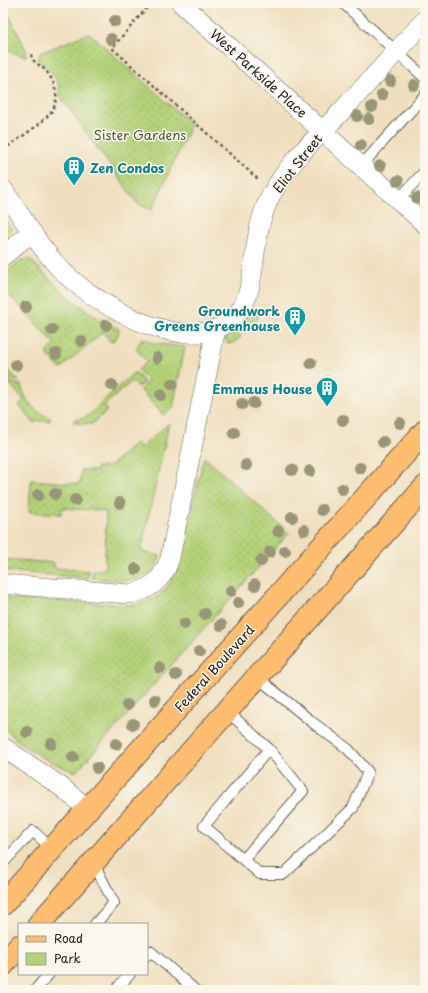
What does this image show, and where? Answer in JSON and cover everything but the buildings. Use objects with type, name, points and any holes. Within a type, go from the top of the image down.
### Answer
[{"type":"main road","name":"Federal Boulevard","points":[[3,904],[425,431]]},
{"type":"main road","points":[[40,923],[425,487]]},
{"type":"main road","points":[[3,964],[18,947]]},
{"type":"street","name":"West Parkside Place","points":[[181,3],[425,224]]},
{"type":"street","name":"Eliot Street","points":[[216,329],[235,316],[245,300],[264,209],[279,182],[322,131],[425,20]]},
{"type":"street","points":[[3,189],[54,263],[87,293],[114,309],[160,329],[191,333],[216,329],[170,558],[160,578],[147,588],[126,594],[3,584]]},
{"type":"street","points":[[3,256],[32,232]]},
{"type":"street","points":[[3,746],[60,786],[88,809]]},
{"type":"lane","points":[[343,3],[425,78]]},
{"type":"lane","points":[[361,166],[425,95]]},
{"type":"lane","points":[[398,200],[425,171]]},
{"type":"lane","points":[[257,677],[348,749],[368,772],[353,808],[284,874],[260,874],[204,826],[269,749]]},
{"type":"lane","points":[[227,711],[269,749],[303,791],[244,859]]},
{"type":"lane","points":[[3,863],[32,831],[52,849]]},
{"type":"lane","points":[[93,862],[114,903],[96,923]]},
{"type":"lane","points":[[148,954],[150,951],[194,990]]},
{"type":"lane","points":[[35,990],[48,975]]},
{"type":"lane","points":[[123,990],[119,986],[129,975]]},
{"type":"path","points":[[151,4],[112,48],[261,182]]},
{"type":"path","points":[[3,150],[50,113],[56,103],[55,84],[51,77],[30,58],[30,53]]},
{"type":"green space","points":[[3,3],[26,50],[26,57],[12,52],[3,44]]},
{"type":"green space","name":"Sister Gardens","points":[[89,33],[191,124],[152,210],[138,204],[60,96],[57,80],[38,60],[40,53]]},
{"type":"green space","points":[[3,216],[11,229],[10,233],[3,240]]},
{"type":"green space","points":[[30,259],[50,280],[82,307],[106,323],[119,329],[118,335],[114,341],[111,342],[103,332],[60,369],[46,353],[55,344],[3,289],[3,274],[21,260]]},
{"type":"green space","points":[[259,311],[262,312],[251,328],[248,324],[238,333],[241,337],[233,343],[228,344],[225,339],[232,331],[245,319]]},
{"type":"green space","points":[[142,338],[154,343],[185,347],[173,407],[163,415],[140,389],[148,381],[138,370],[147,362],[136,349]]},
{"type":"green space","points":[[3,364],[19,381],[6,378],[3,375]]},
{"type":"green space","points":[[135,372],[144,382],[138,387],[132,381],[104,406],[108,410],[92,424],[74,423],[74,420],[85,417],[93,412],[107,397]]},
{"type":"green space","points":[[7,381],[21,385],[25,396],[31,405],[40,413],[50,418],[50,421],[37,421],[34,423],[19,405],[24,400]]},
{"type":"green space","points":[[169,423],[141,551],[160,556],[156,566],[150,573],[142,578],[132,580],[92,578],[93,570],[101,570],[105,567],[106,511],[62,508],[61,514],[29,512],[31,480],[80,484],[81,470],[96,471],[97,467],[109,467],[136,443],[141,448]]},
{"type":"green space","points":[[204,457],[289,533],[76,772],[46,759],[19,742],[3,727],[3,598],[131,605],[149,601],[162,593],[172,580],[179,563]]},
{"type":"green space","points":[[3,559],[54,563],[54,568],[89,571],[88,578],[3,571]]},
{"type":"place","name":"Zen Condos","points":[[74,186]]},
{"type":"place","name":"Groundwork Greens Greenhouse","points":[[295,336]]},
{"type":"place","name":"Emmaus House","points":[[327,408]]}]
